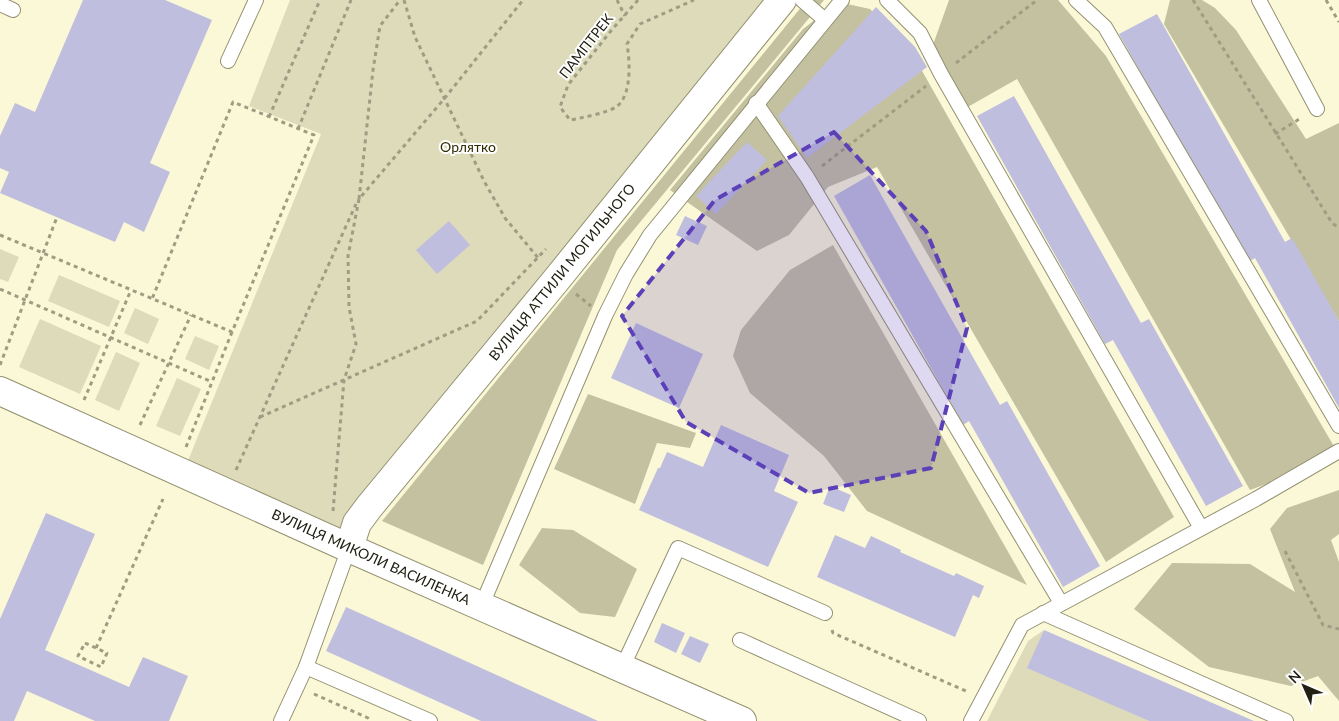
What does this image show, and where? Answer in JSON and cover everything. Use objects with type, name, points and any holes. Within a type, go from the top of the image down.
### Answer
[{"type":"street","name":"ВУЛИЦЯ АТТИЛИ МОГИЛЬНОГО","points":[[349,548],[357,523],[369,507],[557,279],[782,0]]},
{"type":"street","name":"ВУЛИЦЯ МИКОЛИ ВАСИЛЕНКА","points":[[2,398],[742,721]]},
{"type":"lane","points":[[228,61],[256,0]]},
{"type":"lane","points":[[802,0],[825,20]]},
{"type":"lane","points":[[481,607],[605,316],[626,274],[650,235],[842,0]]},
{"type":"lane","points":[[887,0],[920,33],[941,74],[1201,528]]},
{"type":"lane","points":[[1076,0],[1105,28],[1339,426]]},
{"type":"lane","points":[[1259,0],[1317,109]]},
{"type":"lane","points":[[0,4],[13,10]]},
{"type":"lane","points":[[756,103],[807,178],[1062,603]]},
{"type":"lane","points":[[971,721],[1022,625],[1339,451]]},
{"type":"lane","points":[[281,721],[306,667],[349,548]]},
{"type":"lane","points":[[622,668],[678,548],[825,614]]},
{"type":"lane","points":[[1043,613],[1286,721]]},
{"type":"lane","points":[[740,640],[919,721]]},
{"type":"lane","points":[[306,667],[430,721]]},
{"type":"path","points":[[269,117],[320,0]]},
{"type":"path","points":[[298,129],[352,0]]},
{"type":"path","points":[[402,0],[415,37],[484,181],[505,218],[537,258],[557,279],[605,316]]},
{"type":"path","points":[[333,513],[344,380],[356,344],[349,307],[348,256],[359,198],[373,70],[380,26],[402,0]]},
{"type":"path","points":[[236,470],[359,198],[444,98],[523,0]]},
{"type":"path","points":[[617,0],[625,16]]},
{"type":"path","name":"ПАМПТРЕК","points":[[638,0],[568,85],[560,107],[570,120],[616,107],[626,94],[630,59],[627,44],[640,24],[694,0]]},
{"type":"path","points":[[807,178],[1037,0]]},
{"type":"path","points":[[1193,0],[1275,134],[1332,223],[1339,228]]},
{"type":"path","points":[[1326,0],[1339,22]]},
{"type":"path","points":[[152,298],[233,102],[314,135],[186,448]]},
{"type":"path","points":[[1275,134],[1317,109]]},
{"type":"path","points":[[0,365],[57,217]]},
{"type":"path","points":[[0,235],[232,332]]},
{"type":"path","points":[[260,417],[477,321],[550,244]]},
{"type":"path","points":[[0,289],[212,382]]},
{"type":"path","points":[[82,403],[131,290]]},
{"type":"path","points":[[139,428],[192,315]]},
{"type":"path","points":[[96,648],[163,499]]},
{"type":"path","points":[[1285,551],[1322,625],[1339,629]]},
{"type":"path","points":[[825,614],[833,633],[983,699]]},
{"type":"path","points":[[84,643],[96,648],[107,653],[101,666],[78,656],[84,643]]},
{"type":"path","points":[[297,686],[369,720]]},
{"type":"highlighted area","points":[[834,132],[926,231],[967,328],[931,468],[809,493],[686,422],[622,316],[715,200]]},
{"type":"green space","name":"Орлятко","points":[[290,0],[778,0],[350,536],[185,468],[321,134],[249,106]]},
{"type":"green space","points":[[0,249],[19,257],[8,282],[0,279]]},
{"type":"green space","points":[[59,275],[120,301],[109,327],[48,301]]},
{"type":"green space","points":[[135,308],[159,319],[148,344],[124,333]]},
{"type":"green space","points":[[40,319],[101,346],[80,394],[19,367]]},
{"type":"green space","points":[[195,336],[219,346],[209,370],[185,359]]},
{"type":"green space","points":[[116,352],[140,363],[119,411],[95,400]]},
{"type":"green space","points":[[177,378],[201,389],[180,436],[156,426]]},
{"type":"green space","points":[[1044,630],[1028,667],[1149,721],[987,721],[1028,641]]},
{"type":"shaded area","points":[[807,0],[824,0],[617,250],[483,565],[382,521]]},
{"type":"shaded area","points":[[949,0],[1058,0],[1106,56],[1339,455],[1339,458],[1250,490],[1017,79],[966,108],[929,56]]},
{"type":"shaded area","points":[[1170,0],[1202,0],[1215,8],[1236,30],[1306,139],[1339,123],[1339,321],[1164,24]]},
{"type":"shaded area","points":[[838,2],[870,9],[908,46],[1174,517],[1106,562],[877,167],[828,187],[789,235],[757,251],[670,190],[803,29]]},
{"type":"shaded area","points":[[833,245],[1027,585],[867,511],[824,456],[750,393],[733,356],[741,330],[790,270]]},
{"type":"shaded area","points":[[588,394],[696,433],[690,448],[657,443],[635,504],[554,469]]},
{"type":"shaded area","points":[[1339,490],[1339,534],[1331,540],[1339,562],[1339,701],[1318,676],[1291,686],[1209,667],[1134,609],[1172,563],[1250,564],[1295,592],[1270,529],[1287,508]]},
{"type":"shaded area","points":[[542,528],[573,530],[637,569],[615,617],[580,613],[519,565]]},
{"type":"building","points":[[83,0],[165,0],[212,20],[150,163],[170,172],[144,232],[124,222],[115,242],[0,193],[9,172],[0,168],[0,136],[15,103],[35,112]]},
{"type":"building","points":[[876,7],[915,47],[927,67],[807,158],[778,116]]},
{"type":"building","points":[[1157,14],[1285,242],[1292,238],[1339,321],[1339,408],[1255,258],[1248,262],[1119,34]]},
{"type":"building","points":[[1014,96],[1141,323],[1149,319],[1243,486],[1206,506],[1113,340],[1105,344],[977,116]]},
{"type":"building","points":[[747,142],[767,160],[716,214],[696,196]]},
{"type":"building","points":[[870,175],[1000,405],[1007,401],[1100,566],[1063,587],[969,421],[963,425],[834,196]]},
{"type":"building","points":[[685,216],[707,226],[698,245],[676,235]]},
{"type":"building","points":[[449,221],[470,245],[437,274],[416,250]]},
{"type":"building","points":[[636,323],[703,354],[679,408],[611,378]]},
{"type":"building","points":[[721,425],[789,455],[774,491],[798,502],[768,567],[639,510],[667,452],[703,467]]},
{"type":"building","points":[[830,486],[851,495],[844,512],[823,504]]},
{"type":"building","points":[[46,513],[95,534],[45,650],[129,687],[143,657],[188,676],[169,721],[95,721],[27,691],[14,721],[0,721],[0,619]]},
{"type":"building","points":[[835,535],[865,548],[871,536],[901,550],[900,552],[954,576],[956,573],[984,586],[979,598],[973,595],[955,637],[817,577]]},
{"type":"building","points":[[346,607],[598,721],[481,721],[326,651]]},
{"type":"building","points":[[662,623],[685,633],[676,653],[654,642]]},
{"type":"building","points":[[1044,630],[1254,721],[1149,721],[1027,668]]},
{"type":"building","points":[[690,636],[709,644],[700,663],[681,654]]}]
